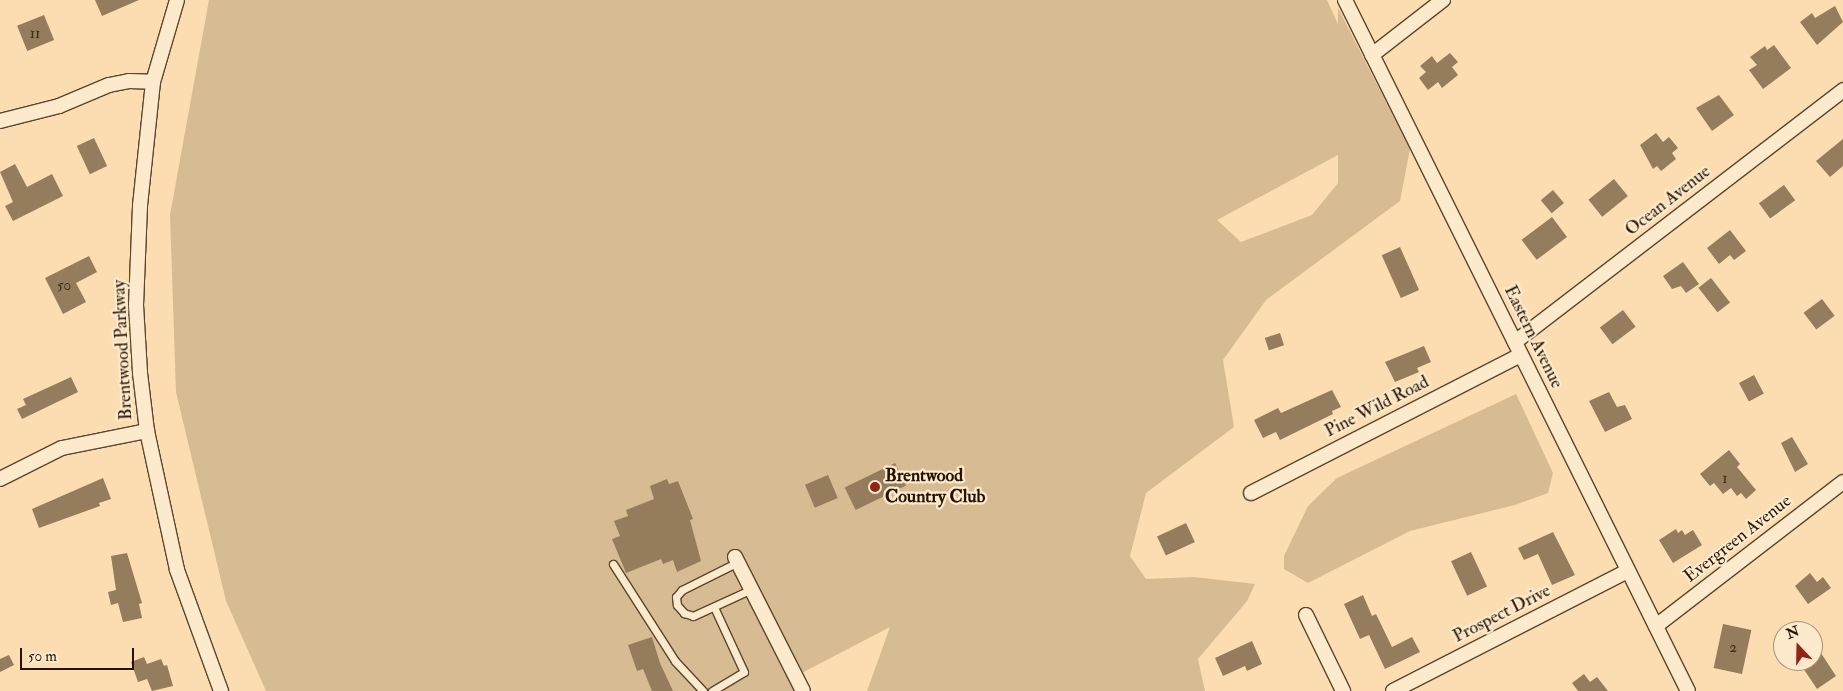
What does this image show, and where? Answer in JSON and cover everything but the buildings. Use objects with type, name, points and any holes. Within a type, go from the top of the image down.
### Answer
[{"type":"street","name":"Brentwood Parkway","points":[[177,0],[154,82],[140,206],[136,305],[146,431],[177,570],[221,691]]},
{"type":"street","name":"Eastern Avenue","points":[[1345,0],[1688,691]]},
{"type":"street","points":[[1372,55],[1443,0]]},
{"type":"street","points":[[0,121],[59,106],[109,85],[129,81],[154,82]]},
{"type":"street","name":"Ocean Avenue","points":[[1518,349],[1843,90]]},
{"type":"street","name":"Pine Wild Road","points":[[1251,492],[1518,349]]},
{"type":"street","points":[[0,479],[62,448],[146,431]]},
{"type":"street","name":"Evergreen Avenue","points":[[1656,626],[1843,482]]},
{"type":"street","points":[[736,559],[803,691]]},
{"type":"street","name":"Prospect Drive","points":[[1394,691],[1628,571]]},
{"type":"street","points":[[1306,615],[1343,691]]},
{"type":"lane","points":[[736,559],[689,586],[676,597],[684,613],[694,616],[752,590]]},
{"type":"lane","points":[[613,564],[675,661],[702,691]]},
{"type":"lane","points":[[712,691],[744,672],[714,607]]},
{"type":"shaded area","name":"Brentwood Country Club","points":[[209,0],[1327,0],[1338,24],[1338,8],[1410,149],[1400,201],[1266,300],[1223,360],[1234,427],[1146,493],[1130,556],[1146,579],[1194,577],[1255,584],[1247,601],[1198,659],[1205,691],[867,691],[890,627],[796,676],[803,691],[266,691],[226,601],[176,392],[170,215]],"holes":[[[1338,155],[1338,183],[1312,215],[1241,242],[1217,220]]]},
{"type":"shaded area","points":[[1516,394],[1553,473],[1548,493],[1515,505],[1410,531],[1308,583],[1284,569],[1284,556],[1308,506],[1337,478]]},
{"type":"place","name":"Brentwood Country Club","points":[[875,487]]}]
